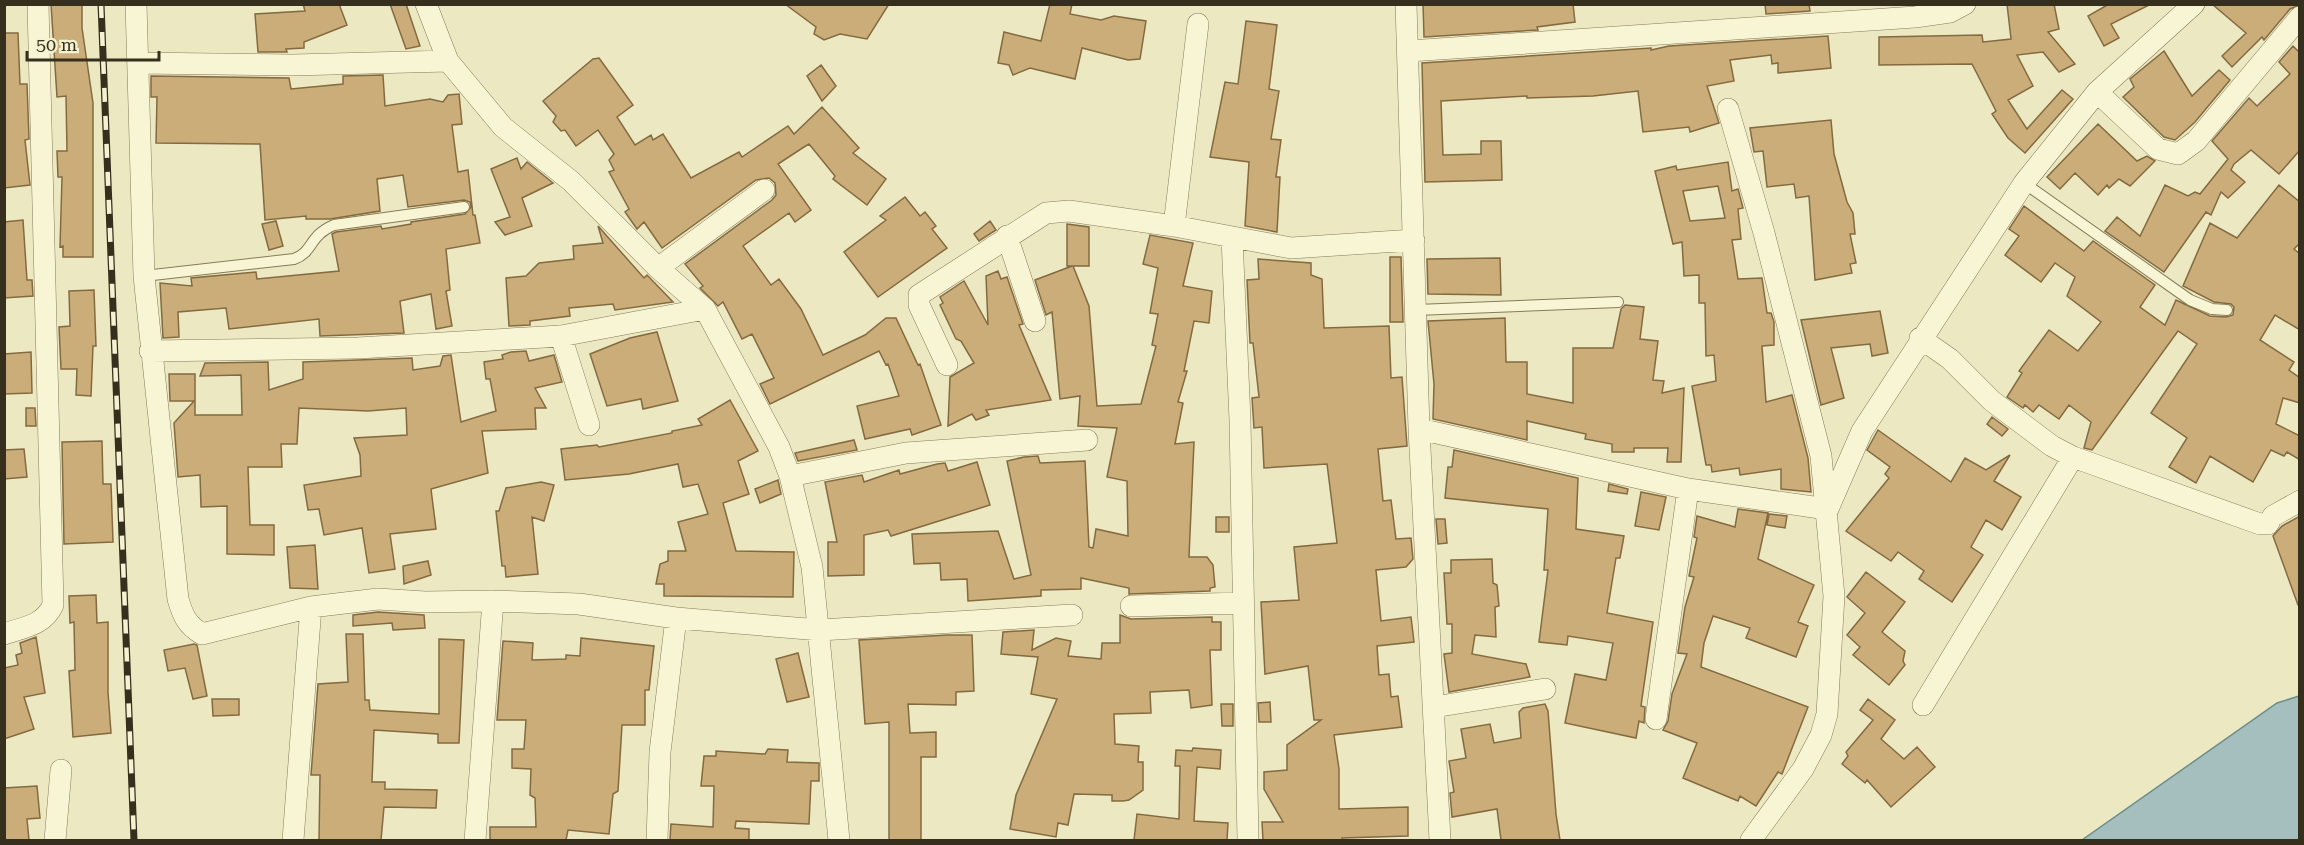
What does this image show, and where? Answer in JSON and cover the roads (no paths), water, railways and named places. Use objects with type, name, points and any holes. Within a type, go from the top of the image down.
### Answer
[{"type":"street","points":[[4,633],[36,624],[48,616],[53,605],[38,4]]},
{"type":"street","points":[[136,4],[144,276],[150,351],[178,599],[184,619],[191,628],[202,634],[311,607],[378,599],[425,602],[493,601],[579,604],[676,618],[820,630],[1072,615]]},
{"type":"street","points":[[426,4],[448,61],[503,127],[571,181],[658,268],[705,309],[779,447],[790,476],[806,538],[820,630],[839,840]]},
{"type":"street","points":[[1406,4],[1419,429],[1440,840]]},
{"type":"street","points":[[1409,51],[1916,17],[1950,12],[1965,4]]},
{"type":"street","points":[[1827,509],[1862,431],[1920,338],[2024,183],[2097,92],[2194,4]]},
{"type":"street","points":[[2097,92],[2158,149],[2178,154],[2196,141],[2300,17]]},
{"type":"street","points":[[1174,226],[1198,24]]},
{"type":"street","points":[[138,63],[293,64],[448,61]]},
{"type":"street","points":[[1728,110],[1764,233],[1821,456],[1834,596],[1827,714],[1821,735],[1803,770],[1751,840]]},
{"type":"street","points":[[658,268],[764,190]]},
{"type":"street","points":[[947,365],[919,305],[919,295],[1007,236],[1046,213],[1058,210],[1174,226],[1300,249],[1414,240]]},
{"type":"street","points":[[1007,236],[1035,321]]},
{"type":"street","points":[[1232,238],[1240,420],[1248,840]]},
{"type":"street","points":[[150,351],[358,348],[561,336],[705,309]]},
{"type":"street","points":[[561,336],[589,425]]},
{"type":"street","points":[[1920,338],[1950,359],[1971,381],[2024,427],[2073,457],[2260,524],[2268,524],[2272,516],[2300,501]]},
{"type":"street","points":[[1419,429],[1688,489],[1827,509]]},
{"type":"street","points":[[790,476],[906,453],[1087,440]]},
{"type":"street","points":[[1923,705],[2073,457]]},
{"type":"street","points":[[1656,719],[1688,489]]},
{"type":"street","points":[[475,840],[493,601]]},
{"type":"street","points":[[1131,606],[1243,603]]},
{"type":"street","points":[[293,840],[311,607]]},
{"type":"street","points":[[657,840],[660,752],[676,618]]},
{"type":"street","points":[[1434,707],[1545,689]]},
{"type":"street","points":[[55,840],[61,770]]},
{"type":"lane","points":[[2024,183],[2190,300],[2212,309],[2227,310]]},
{"type":"lane","points":[[144,276],[294,260],[303,256],[315,236],[334,225],[464,207]]},
{"type":"lane","points":[[1416,310],[1618,302]]},
{"type":"water","points":[[2299,696],[2299,840],[2082,840],[2277,703]]},
{"type":"railway","points":[[101,4],[134,840]]}]
